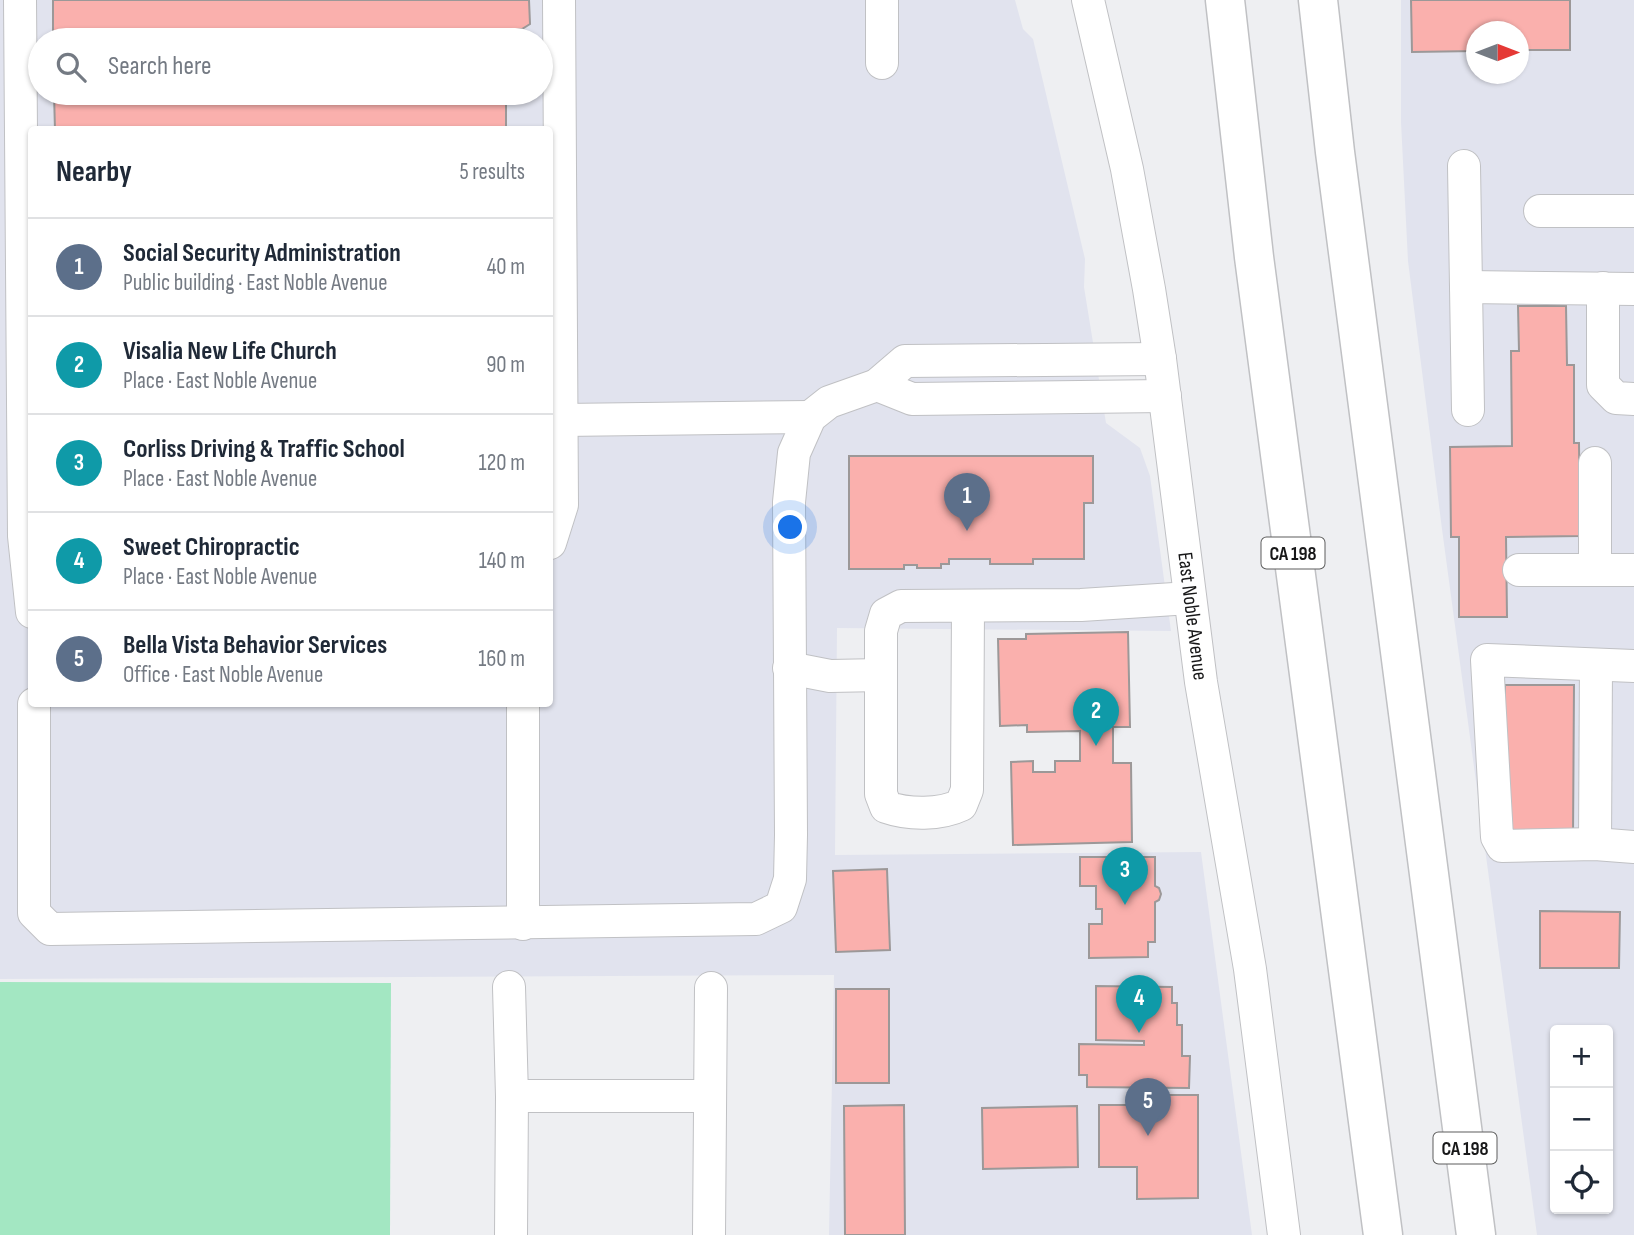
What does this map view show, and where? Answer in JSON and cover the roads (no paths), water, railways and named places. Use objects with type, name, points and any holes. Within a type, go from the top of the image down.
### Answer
[{"type":"highway","name":"CA 198","points":[[1225,0],[1254,257],[1382,1235]]},
{"type":"highway","name":"CA 198","points":[[1318,0],[1476,1235]]},
{"type":"highway","points":[[1327,86],[1335,0]]},
{"type":"street","points":[[20,0],[24,536],[28,574]]},
{"type":"street","points":[[553,524],[556,506],[559,0]]},
{"type":"street","points":[[882,0],[883,63]]},
{"type":"street","name":"East Noble Avenue","points":[[1088,0],[1127,169],[1160,359],[1201,682],[1250,969],[1284,1235]]},
{"type":"street","points":[[1464,166],[1468,410]]},
{"type":"street","points":[[1540,211],[1634,211]]},
{"type":"street","points":[[1466,287],[1619,288],[1603,385],[1616,398],[1634,398]]},
{"type":"street","points":[[34,707],[34,913],[50,929],[756,919],[781,907],[790,879],[792,835],[789,502],[794,453],[810,417],[829,402],[877,385],[905,361],[1160,359]]},
{"type":"street","points":[[877,385],[912,399],[1165,396]]},
{"type":"street","points":[[556,424],[810,417]]},
{"type":"street","points":[[1595,463],[1595,570]]},
{"type":"street","points":[[1519,570],[1634,570]]},
{"type":"street","points":[[968,607],[967,790],[961,805],[947,812],[899,811],[886,807],[881,794],[881,631],[886,614],[901,607],[1081,605],[1190,598]]},
{"type":"street","points":[[1634,666],[1487,660],[1497,838],[1502,846],[1595,844],[1634,847]]},
{"type":"street","points":[[1595,844],[1596,665]]},
{"type":"street","points":[[789,668],[830,676],[881,675]]},
{"type":"street","points":[[523,707],[523,924]]},
{"type":"street","points":[[509,987],[512,1096],[510,1235]]},
{"type":"street","points":[[709,1235],[711,988]]},
{"type":"street","points":[[512,1096],[710,1096]]},
{"type":"place","name":"Social Security Administration","points":[[967,531]]},
{"type":"place","name":"Visalia New Life Church","points":[[1096,746]]},
{"type":"place","name":"Corliss Driving & Traffic School","points":[[1125,905]]},
{"type":"place","name":"Sweet Chiropractic","points":[[1139,1033]]},
{"type":"place","name":"Bella Vista Behavior Services","points":[[1148,1136]]}]
